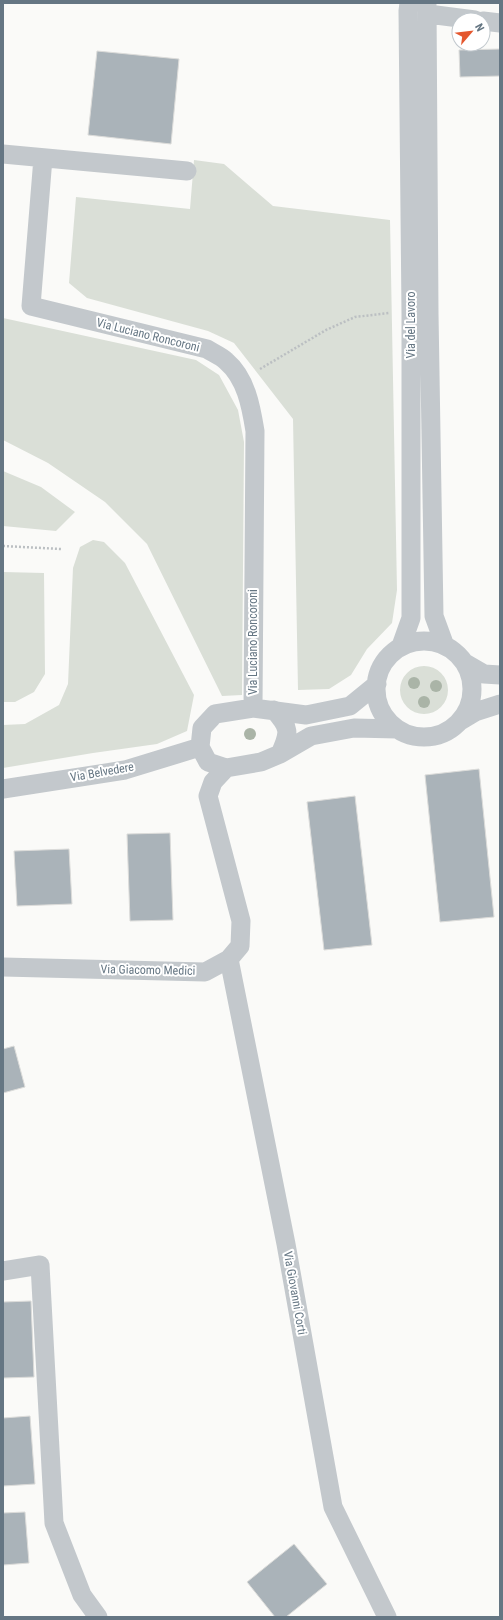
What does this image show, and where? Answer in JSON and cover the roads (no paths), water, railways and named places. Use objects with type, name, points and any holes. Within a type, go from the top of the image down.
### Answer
[{"type":"street","name":"Via del Lavoro","points":[[401,646],[411,618],[409,3]]},
{"type":"street","name":"Via del Lavoro","points":[[428,8],[429,313],[434,616],[445,646]]},
{"type":"street","points":[[428,8],[451,14]]},
{"type":"street","points":[[3,154],[187,171]]},
{"type":"street","name":"Via Luciano Roncoroni","points":[[43,158],[31,306],[207,349],[226,361],[241,380],[250,403],[255,431],[253,708]]},
{"type":"street","points":[[500,675],[484,674],[465,663],[452,650],[434,641],[418,641],[401,646],[387,656],[378,673],[375,695],[382,713],[392,726],[407,735],[427,737],[446,732],[475,712],[500,704]]},
{"type":"street","points":[[460,721],[471,701],[472,682],[465,663]]},
{"type":"street","points":[[377,684],[350,706],[306,715],[253,708],[215,714],[202,728],[200,747],[208,762],[226,768],[261,762],[280,754],[311,736],[354,728],[397,729]]},
{"type":"street","points":[[274,710],[286,724],[288,737],[280,754]]},
{"type":"street","name":"Via Belvedere","points":[[3,789],[125,770],[200,747]]},
{"type":"street","name":"Via Giacomo Medici","points":[[3,967],[205,972],[229,959],[240,946],[241,921],[208,796],[213,782],[226,768]]},
{"type":"street","name":"Via Giovanni Corti","points":[[229,959],[286,1244],[333,1507],[387,1617]]},
{"type":"street","points":[[3,1271],[40,1265],[54,1523],[82,1595],[98,1617]]}]
